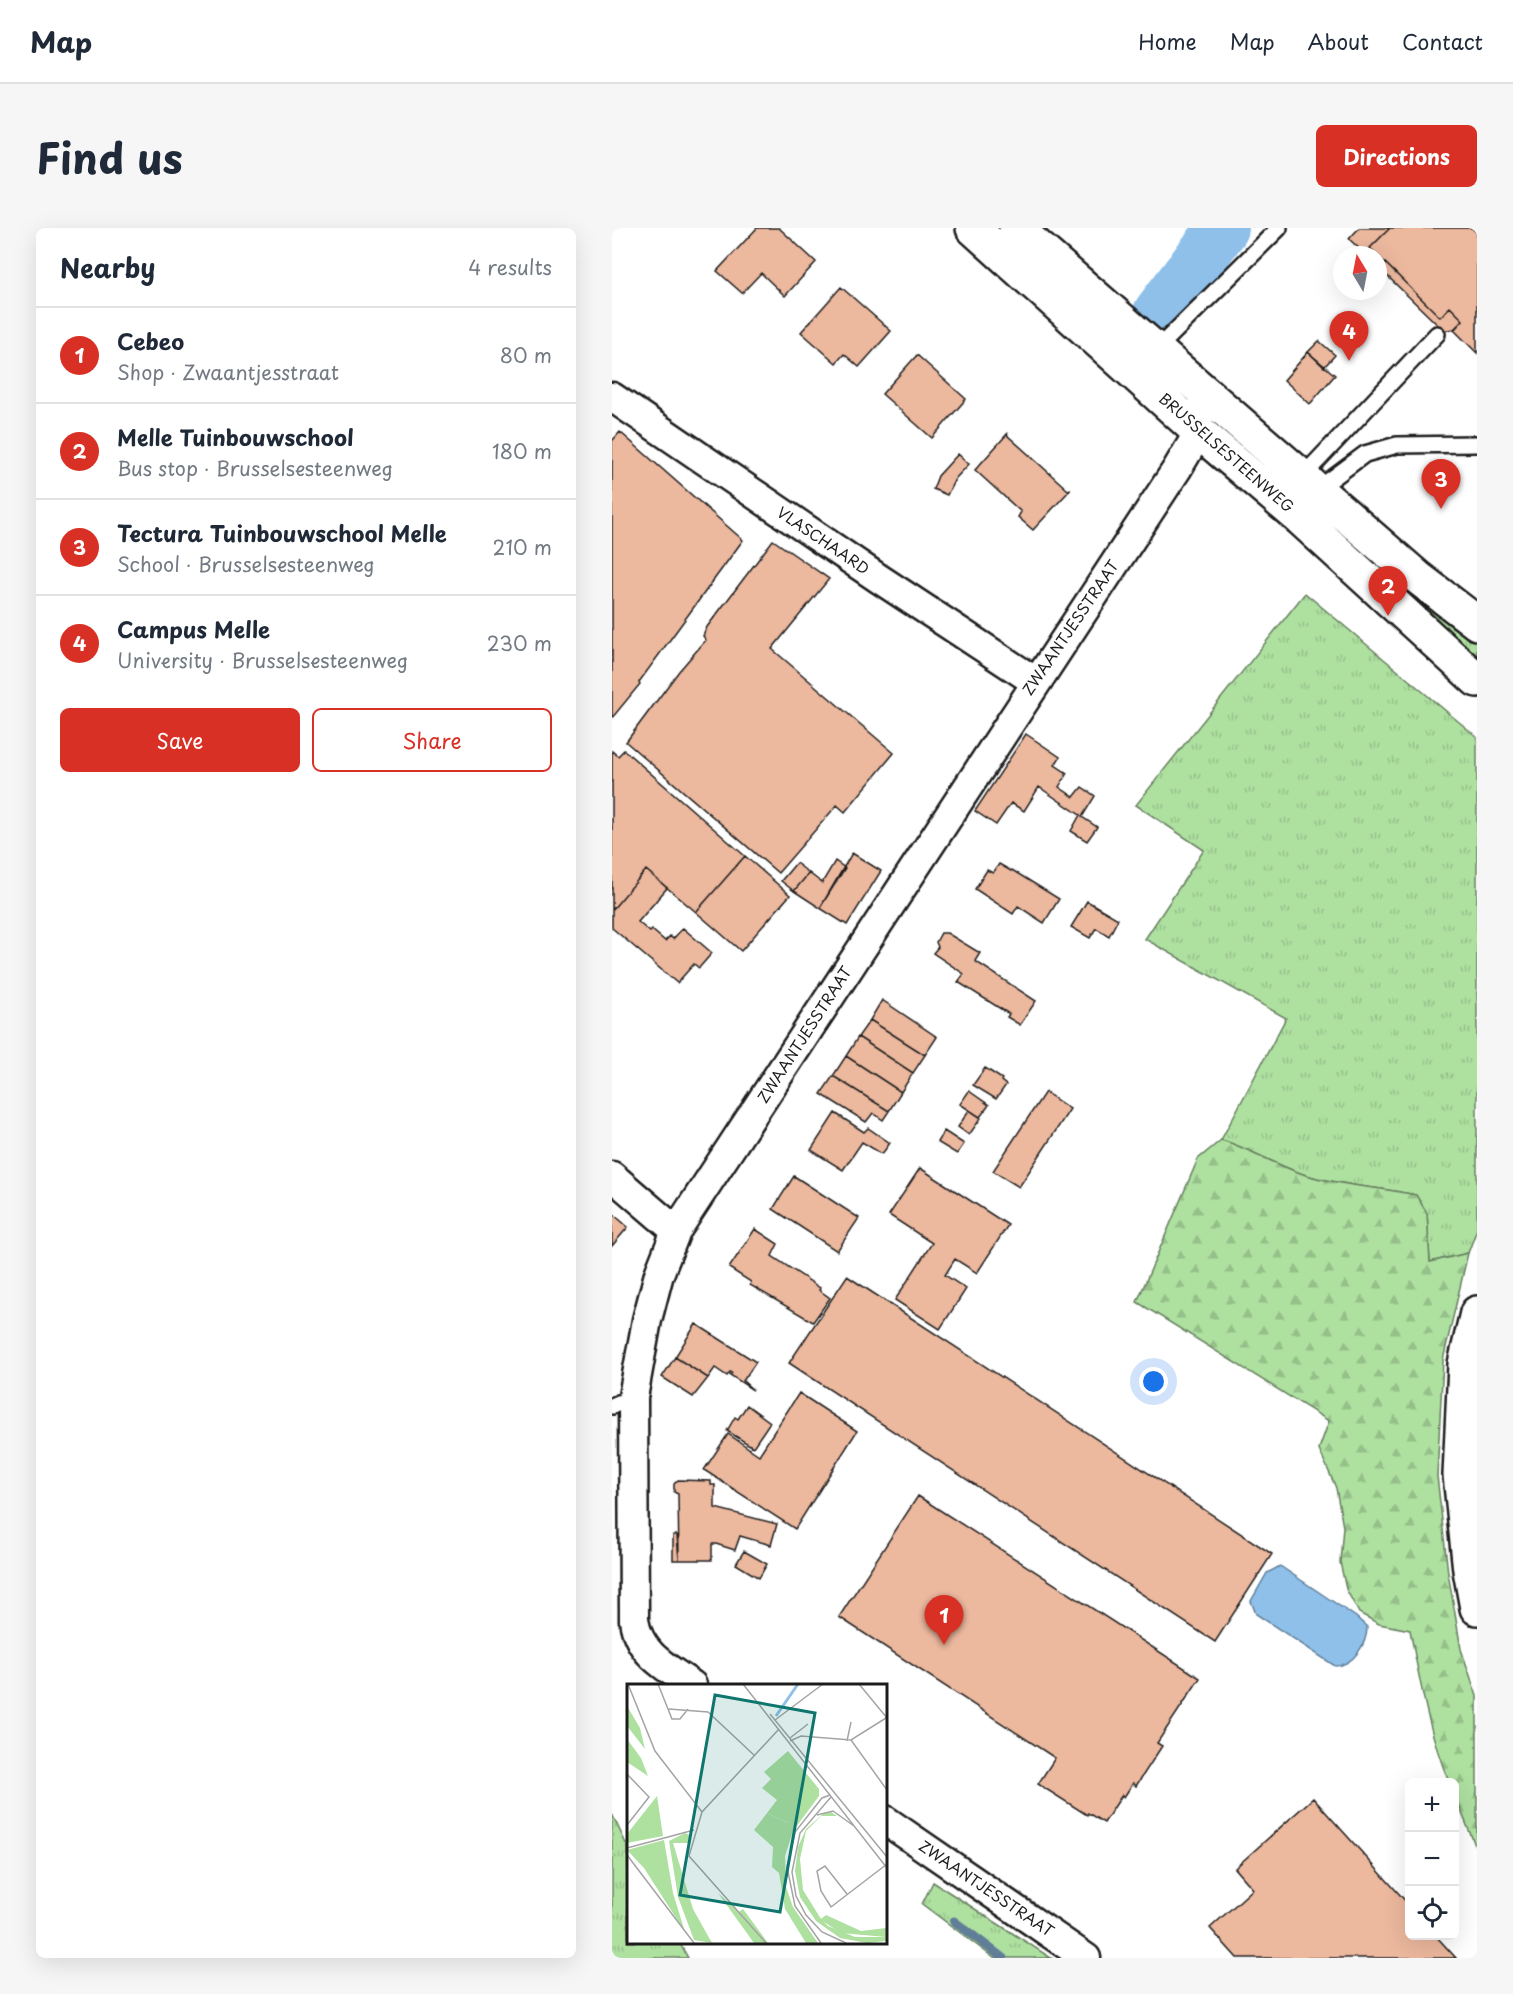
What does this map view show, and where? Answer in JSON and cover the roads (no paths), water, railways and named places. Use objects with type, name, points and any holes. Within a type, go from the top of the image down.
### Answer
[{"type":"main road","name":"BRUSSELSESTEENWEG","points":[[973,228],[1199,432],[1301,519],[1477,680]]},
{"type":"main road","name":"BRUSSELSESTEENWEG","points":[[1016,228],[1417,577],[1477,623]]},
{"type":"main road","points":[[1477,1312],[1466,1364],[1460,1475],[1470,1570],[1477,1608]]},
{"type":"street","points":[[1189,379],[1199,416],[1199,432],[1225,431],[1253,436]]},
{"type":"street","name":"VLASCHAARD","points":[[612,398],[1036,682]]},
{"type":"street","name":"ZWAANTJESSTRAAT","points":[[691,1684],[650,1653],[640,1642],[636,1631],[622,1402],[659,1274],[676,1231],[1178,469],[1199,432]]},
{"type":"street","points":[[612,1176],[676,1231]]},
{"type":"street","name":"ZWAANTJESSTRAAT","points":[[886,1821],[1086,1958]]},
{"type":"lane","points":[[1156,350],[1279,228]]},
{"type":"lane","points":[[1301,519],[1308,483],[1437,334]]},
{"type":"lane","points":[[1308,483],[1365,454],[1397,445],[1477,444]]},
{"type":"water","points":[[1280,1566],[1356,1617],[1367,1627],[1362,1647],[1348,1662],[1335,1666],[1256,1614],[1251,1601],[1267,1573]]},
{"type":"waterway","points":[[1159,313],[1223,228]]},
{"type":"waterway","points":[[954,1921],[1003,1958]]},
{"type":"place","name":"Campus Melle","points":[[1349,361]]},
{"type":"place","name":"Tectura Tuinbouwschool Melle","points":[[1441,509]]},
{"type":"place","name":"Melle Tuinbouwschool","points":[[1388,616]]},
{"type":"place","name":"Cebeo","points":[[944,1645]]}]
